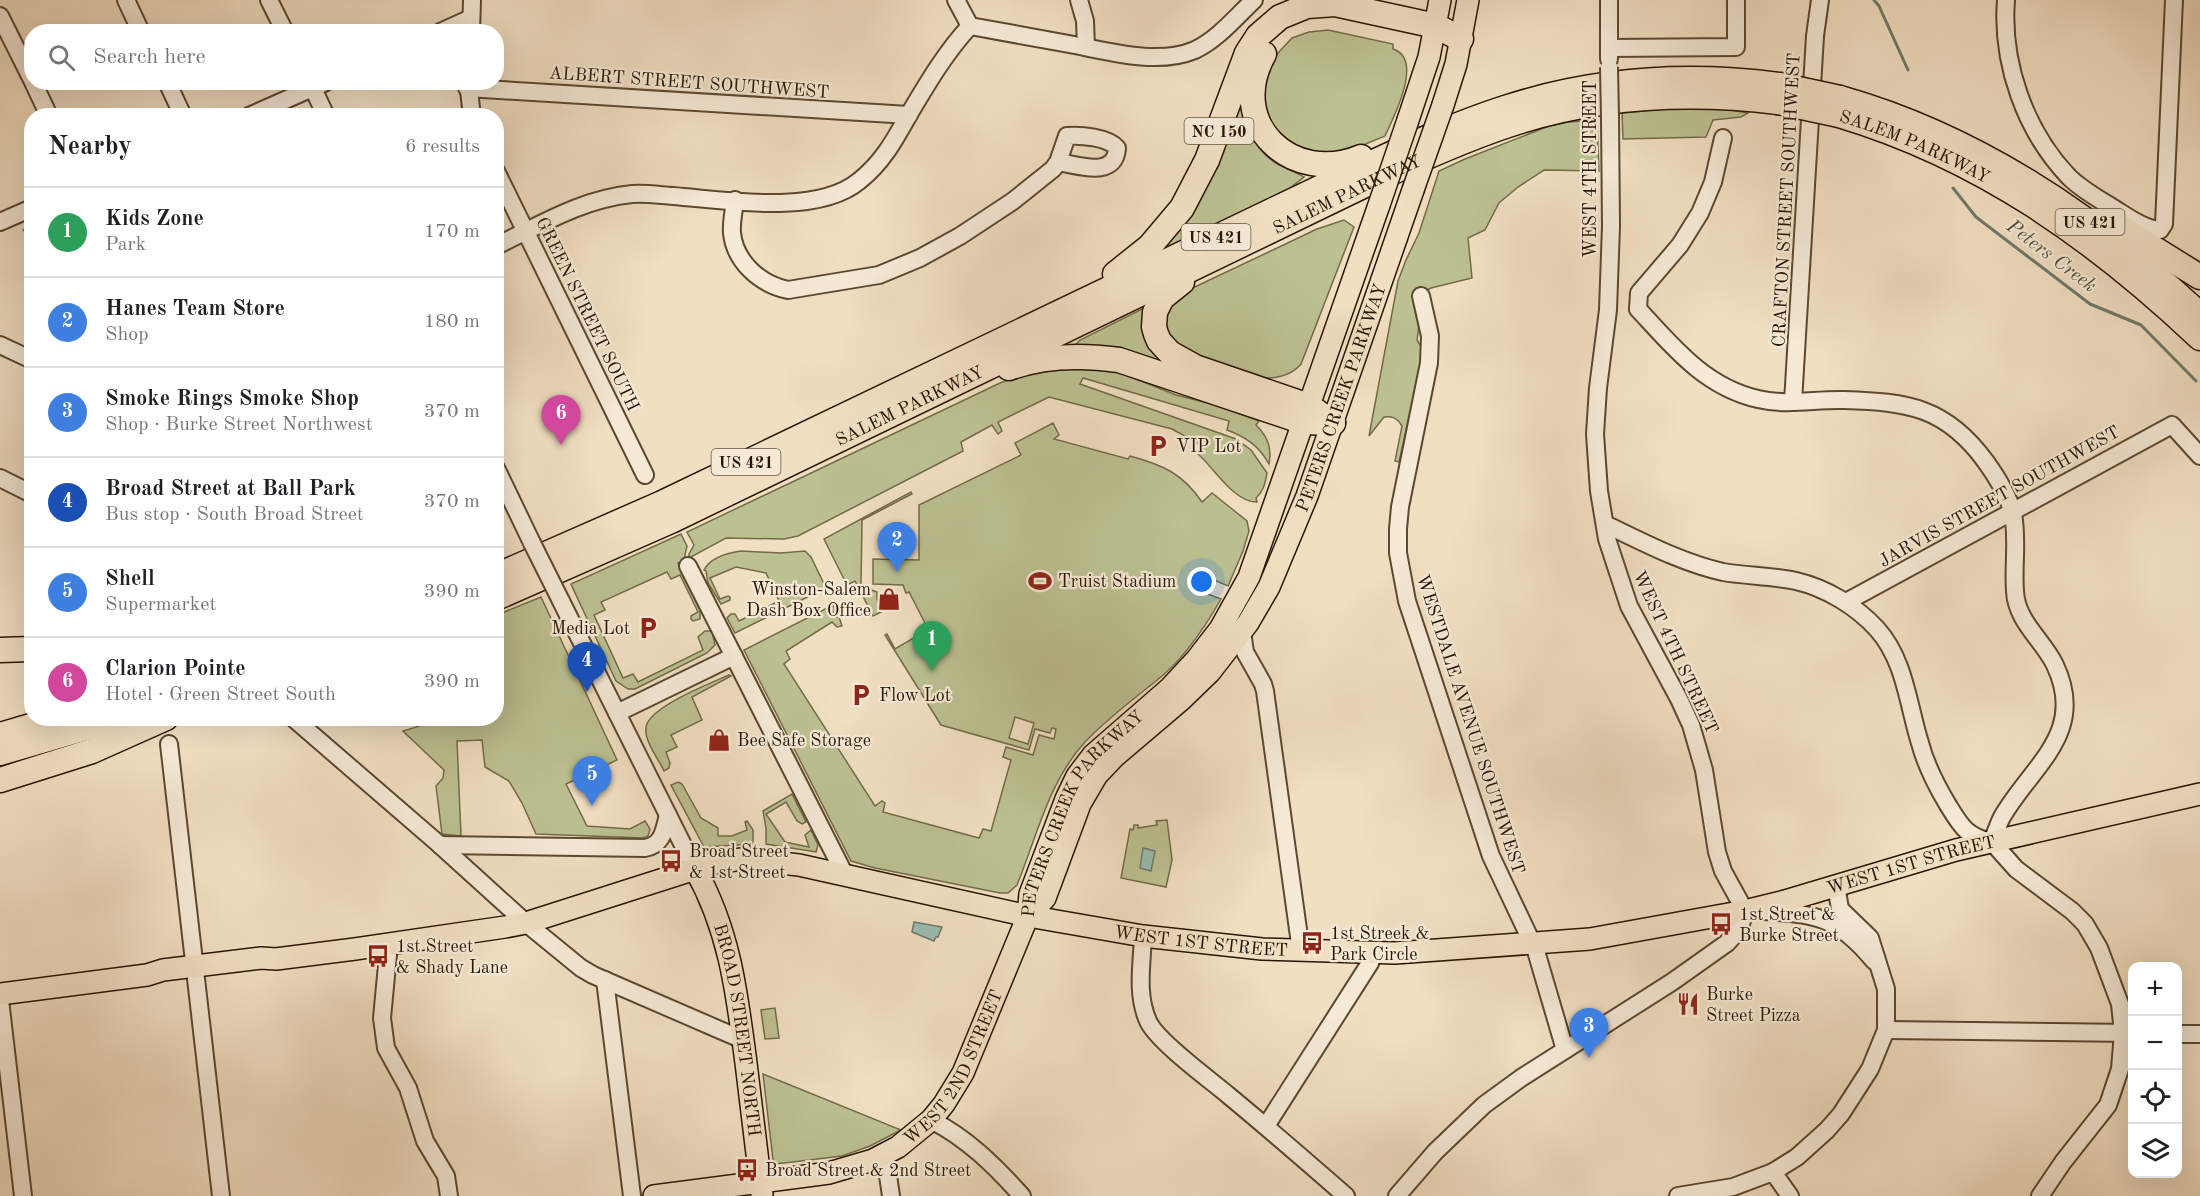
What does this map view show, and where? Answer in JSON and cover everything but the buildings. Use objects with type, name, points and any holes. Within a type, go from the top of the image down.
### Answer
[{"type":"highway","name":"NC 150","points":[[1020,331],[1029,318],[1098,284],[1125,267],[1150,246],[1172,222],[1200,177],[1247,53],[1258,36],[1272,22],[1298,8],[1326,4],[1343,5],[1435,33]]},
{"type":"highway","points":[[1412,144],[1393,144],[1339,164],[1310,163],[1285,154],[1264,135],[1257,120],[1252,94],[1261,60],[1275,39],[1295,26],[1310,21],[1333,19],[1435,33],[1461,39]]},
{"type":"highway","name":"SALEM PARKWAY","points":[[504,572],[662,503],[1412,144],[1504,108],[1562,92],[1592,87],[1684,78],[1748,81],[1779,94],[1911,122],[1967,147],[2021,176],[2096,226],[2200,315]]},
{"type":"highway","name":"SALEM PARKWAY","points":[[504,594],[671,521],[1425,157],[1481,134],[1537,116],[1595,104],[1654,97],[1779,94]]},
{"type":"highway","name":"SALEM PARKWAY","points":[[1839,107],[1878,128],[1932,149],[1984,175],[2036,206],[2108,257],[2200,338]]},
{"type":"highway","points":[[1967,147],[1994,150],[2200,277]]},
{"type":"highway","points":[[1218,256],[1162,297],[1154,320],[1158,341],[1185,363],[1306,414]]},
{"type":"highway","points":[[931,394],[950,394],[1004,370],[1035,360],[1062,357],[1102,358],[1132,363],[1332,423]]},
{"type":"highway","points":[[0,650],[24,649]]},
{"type":"highway","points":[[0,735],[31,726]]},
{"type":"highway","points":[[0,753],[93,726]]},
{"type":"highway","points":[[0,780],[75,757],[147,726]]},
{"type":"main road","name":"PETERS CREEK PARKWAY","points":[[1028,916],[1030,894],[1066,798],[1080,771],[1103,745],[1184,674],[1209,644],[1231,611],[1255,561],[1408,120],[1435,33],[1440,0]]},
{"type":"main road","name":"PETERS CREEK PARKWAY","points":[[1028,916],[1045,898],[1080,804],[1097,775],[1114,757],[1181,700],[1216,664],[1242,632],[1277,570],[1307,496],[1443,105],[1461,39],[1468,0]]},
{"type":"main road","name":"WEST 1ST STREET","points":[[0,994],[147,975],[163,970],[194,969],[261,957],[276,958],[389,944],[526,923],[695,869],[724,861],[755,859],[799,865],[1028,916],[1143,936],[1241,948],[1373,954],[1534,944],[1606,937],[1785,901],[1956,850],[2200,794]]},
{"type":"main road","name":"BROAD STREET NORTH","points":[[695,869],[711,900],[725,939],[735,980],[761,1189]]},
{"type":"main road","name":"WEST 2ND STREET","points":[[654,1196],[761,1189],[829,1173],[885,1155],[910,1139],[945,1104],[963,1072],[1028,916]]},
{"type":"street","points":[[126,0],[137,24]]},
{"type":"street","points":[[269,0],[281,24]]},
{"type":"street","points":[[471,24],[472,0]]},
{"type":"street","points":[[956,0],[970,26]]},
{"type":"street","points":[[1078,0],[1085,21],[1086,47]]},
{"type":"street","name":"WEST 4TH STREET","points":[[1609,0],[1611,226],[1607,317],[1595,434],[1599,491],[1607,539],[1629,606],[1691,725],[1704,770],[1717,852],[1723,870],[1745,910]]},
{"type":"street","points":[[1609,48],[1736,47],[1736,0]]},
{"type":"street","name":"CRAFTON STREET SOUTHWEST","points":[[1793,402],[1815,36],[1820,0]]},
{"type":"street","points":[[2006,0],[2006,43],[2013,78],[2042,141],[2070,177],[2090,194],[2153,230],[2160,230],[2164,224],[2174,0]]},
{"type":"street","points":[[970,26],[1086,47],[1166,57],[1185,54],[1210,41],[1248,6]]},
{"type":"street","points":[[0,16],[24,65]]},
{"type":"street","points":[[504,242],[576,207],[607,197],[635,194],[776,202],[812,201],[832,197],[845,191],[874,168],[887,153],[947,53],[970,26]]},
{"type":"street","name":"ALBERT STREET SOUTHWEST","points":[[504,87],[909,115]]},
{"type":"street","points":[[36,90],[45,108]]},
{"type":"street","points":[[170,90],[179,108]]},
{"type":"street","points":[[266,108],[303,90]]},
{"type":"street","points":[[318,90],[324,108]]},
{"type":"street","points":[[469,90],[471,108]]},
{"type":"street","points":[[1723,138],[1713,182],[1700,213],[1680,245],[1639,293],[1638,309],[1704,375],[1727,389],[1758,399],[1793,402],[1841,400],[1883,402],[1916,407],[1939,417],[1975,446],[1995,474],[2012,511],[2016,539],[2014,594],[2018,608],[2053,661],[2066,697],[2065,714],[2058,736],[2002,817],[1992,842]]},
{"type":"street","points":[[735,201],[732,236],[739,255],[755,275],[777,288],[788,290],[879,275],[921,258],[960,236],[1013,201],[1053,169],[1058,162]]},
{"type":"street","name":"GREEN STREET SOUTH","points":[[504,187],[645,475]]},
{"type":"street","points":[[0,222],[24,212]]},
{"type":"street","name":"WESTDALE AVENUE SOUTHWEST","points":[[1421,296],[1427,320],[1430,349],[1400,507],[1398,553],[1401,578],[1491,856],[1534,944],[1565,1050]]},
{"type":"street","points":[[1607,317],[1638,309]]},
{"type":"street","points":[[0,345],[24,356]]},
{"type":"street","name":"JARVIS STREET SOUTHWEST","points":[[1846,602],[2172,425],[2200,456]]},
{"type":"street","points":[[0,478],[24,490]]},
{"type":"street","points":[[504,485],[695,869]]},
{"type":"street","points":[[1605,524],[1667,554],[1723,572],[1797,581],[1823,590],[1846,602],[1878,629],[1893,652],[1904,679],[1930,774],[1969,834],[1992,842],[2016,869],[2072,911],[2085,924],[2111,975],[2128,1033],[2108,1106],[2063,1162],[2040,1196]]},
{"type":"street","points":[[688,566],[845,875]]},
{"type":"street","points":[[1242,632],[1245,652],[1265,692],[1301,951]]},
{"type":"street","points":[[0,642],[24,639]]},
{"type":"street","points":[[617,713],[734,656]]},
{"type":"street","points":[[1216,664],[1236,663],[1255,671]]},
{"type":"street","points":[[302,726],[526,923],[581,968],[743,1040]]},
{"type":"street","points":[[170,744],[221,1196]]},
{"type":"street","points":[[440,845],[645,848],[655,845],[660,840],[668,815]]},
{"type":"street","points":[[1678,1196],[1733,1187],[1773,1172],[1809,1148],[1840,1114],[1870,1069],[1886,1030],[1886,989],[1870,938],[1840,909],[1836,885]]},
{"type":"street","points":[[1397,1196],[1432,1155],[1484,1105],[1521,1078],[1672,982],[1727,943],[1739,930],[1745,910],[1795,913],[1825,920],[1851,935],[1878,966]]},
{"type":"street","points":[[1143,936],[1140,990],[1149,1024],[1165,1041],[1346,1196]]},
{"type":"street","points":[[389,944],[382,1018],[386,1048],[408,1088],[425,1141],[446,1176],[448,1196]]},
{"type":"street","points":[[1266,1126],[1370,963],[1373,954]]},
{"type":"street","points":[[605,980],[632,1196]]},
{"type":"street","points":[[0,1000],[23,1196]]},
{"type":"street","points":[[1886,1030],[2128,1033]]},
{"type":"street","points":[[2182,1034],[2200,1034]]},
{"type":"street","points":[[931,1120],[948,1128],[967,1142],[1022,1196]]},
{"type":"street","points":[[885,1155],[891,1196]]},
{"type":"street","points":[[1773,1172],[1790,1196]]},
{"type":"green space","points":[[1328,30],[1393,44],[1393,49],[1402,55],[1406,64],[1404,89],[1400,102],[1385,136],[1351,150],[1332,154],[1288,149],[1264,119],[1265,75],[1278,53],[1292,38],[1309,32]]},
{"type":"green space","points":[[1241,96],[1250,133],[1260,149],[1274,162],[1304,177],[1290,188],[1166,249],[1159,246]]},
{"type":"green space","points":[[1674,108],[1724,109],[1748,113],[1741,117],[1713,120],[1706,137],[1623,139],[1622,113]]},
{"type":"green space","points":[[1597,120],[1599,171],[1544,170],[1518,187],[1499,203],[1485,230],[1468,238],[1472,278],[1431,288],[1415,297],[1414,306],[1419,326],[1417,340],[1422,348],[1422,359],[1399,462],[1395,461],[1402,426],[1398,421],[1392,417],[1384,417],[1369,436],[1398,281],[1419,233],[1439,171],[1549,126]]},
{"type":"green space","points":[[1344,220],[1354,227],[1301,364],[1293,371],[1271,378],[1234,373],[1207,364],[1172,342],[1163,319],[1169,304],[1180,294],[1317,229]]},
{"type":"green space","points":[[1154,303],[1163,354],[1159,363],[1075,345],[1080,340]]},
{"type":"green space","points":[[1063,368],[1094,368],[1121,373],[1176,395],[1216,405],[1259,421],[1256,425],[1266,438],[1270,453],[1269,464],[1251,443],[1227,430],[1229,421],[1083,378],[1080,384],[1236,439],[1251,450],[1267,473],[1262,490],[1256,498],[1257,502],[1241,497],[1225,484],[1198,454],[1203,446],[1172,429],[1049,397],[998,422],[1002,431],[998,434],[992,425],[961,442],[963,451],[798,536],[784,539],[726,538],[689,558],[694,545],[687,532],[1000,383]]},
{"type":"green space","name":"Truist Stadium","points":[[1053,423],[1059,435],[1054,439],[1128,459],[1130,456],[1162,467],[1187,484],[1202,502],[1212,493],[1247,521],[1249,531],[1228,586],[1207,577],[1202,592],[1221,599],[1184,654],[1166,673],[1102,725],[1073,756],[1045,809],[1017,885],[1008,893],[1000,893],[875,868],[851,861],[744,650],[833,605],[835,610],[833,612],[836,617],[839,617],[842,626],[837,627],[832,622],[786,651],[790,659],[784,664],[875,806],[882,801],[885,803],[883,812],[979,838],[983,829],[991,831],[1011,760],[1003,757],[1006,747],[1033,755],[1039,735],[1054,739],[1056,729],[1052,728],[1050,733],[1035,729],[1029,750],[941,725],[885,635],[887,634],[895,649],[919,635],[917,630],[926,625],[903,585],[873,584],[873,559],[919,560],[919,505],[1021,455],[1015,443]],"holes":[[[1015,717],[1034,723],[1028,744],[1009,738]]]},
{"type":"green space","points":[[911,492],[912,494],[862,520],[861,586],[877,592],[877,599],[883,611],[873,616],[855,581],[847,585],[824,539]]},
{"type":"green space","points":[[681,534],[687,546],[684,560],[678,563],[700,610],[700,619],[693,621],[691,619],[691,616],[698,612],[680,575],[671,579],[667,572],[601,602],[605,610],[594,615],[623,678],[633,674],[638,682],[703,650],[698,637],[705,631],[712,631],[715,645],[707,653],[635,689],[628,689],[616,681],[571,584]]},
{"type":"green space","points":[[741,551],[781,553],[805,551],[811,557],[826,588],[735,633],[727,618],[731,614],[735,614],[739,621],[779,601],[766,573],[736,567],[710,578],[720,599],[730,597],[730,600],[721,604],[708,583],[704,570],[710,562]]},
{"type":"green space","points":[[541,597],[617,760],[566,784],[587,826],[630,829],[645,821],[650,829],[648,836],[643,838],[536,834],[509,781],[485,767],[482,740],[457,741],[461,836],[442,834],[436,786],[443,778],[444,770],[403,731],[420,726],[504,726],[504,612]]},
{"type":"green space","points":[[731,676],[692,697],[702,720],[671,735],[677,747],[666,752],[670,763],[669,768],[664,771],[647,738],[646,727],[650,719],[682,696]]},
{"type":"green space","points":[[678,782],[682,784],[701,818],[718,828],[718,836],[732,836],[747,830],[745,822],[747,821],[753,830],[753,844],[704,847],[671,785]]},
{"type":"green space","points":[[792,794],[806,822],[802,824],[797,821],[786,802],[766,814],[785,842],[809,847],[805,835],[811,830],[818,845],[816,852],[766,844],[763,811]]},
{"type":"green space","points":[[1167,820],[1172,860],[1166,887],[1121,878],[1130,829],[1133,830],[1134,825],[1138,825],[1138,828],[1157,825],[1156,821]]},
{"type":"green space","points":[[775,1008],[779,1038],[765,1039],[761,1010]]},
{"type":"green space","points":[[763,1074],[901,1130],[870,1146],[842,1156],[776,1164],[773,1160]]},
{"type":"water","points":[[1143,848],[1155,851],[1151,871],[1140,868]]},
{"type":"water","points":[[914,922],[942,927],[934,941],[912,932]]},
{"type":"waterway","name":"Peters Creek","points":[[1874,0],[1879,6],[1908,70]]},
{"type":"waterway","name":"Peters Creek","points":[[1953,188],[1976,217],[2090,304],[2141,325],[2196,381]]},
{"type":"place","name":"Clarion Pointe","points":[[561,445]]},
{"type":"place","name":"VIP Lot","points":[[1158,446]]},
{"type":"place","name":"Hanes Team Store","points":[[897,572]]},
{"type":"place","name":"Truist Stadium","points":[[1040,581]]},
{"type":"place","name":"Winston-Salem Dash Box Office","points":[[889,599]]},
{"type":"place","name":"Media Lot","points":[[648,628]]},
{"type":"place","name":"Kids Zone","points":[[932,671]]},
{"type":"place","name":"Broad Street at Ball Park","points":[[587,692]]},
{"type":"place","name":"Flow Lot","points":[[861,695]]},
{"type":"place","name":"Bee Safe Storage","points":[[719,740]]},
{"type":"place","name":"Shell","points":[[592,806]]},
{"type":"place","name":"Broad Street & 1st Street","points":[[671,861]]},
{"type":"place","name":"1st Street & Burke Street","points":[[1721,924]]},
{"type":"place","name":"1st Streek & Park Circle","points":[[1312,943]]},
{"type":"place","name":"1st Street & Shady Lane","points":[[378,956]]},
{"type":"place","name":"Burke Street Pizza","points":[[1688,1004]]},
{"type":"place","name":"Smoke Rings Smoke Shop","points":[[1589,1058]]},
{"type":"place","name":"Broad Street & 2nd Street","points":[[747,1170]]}]
